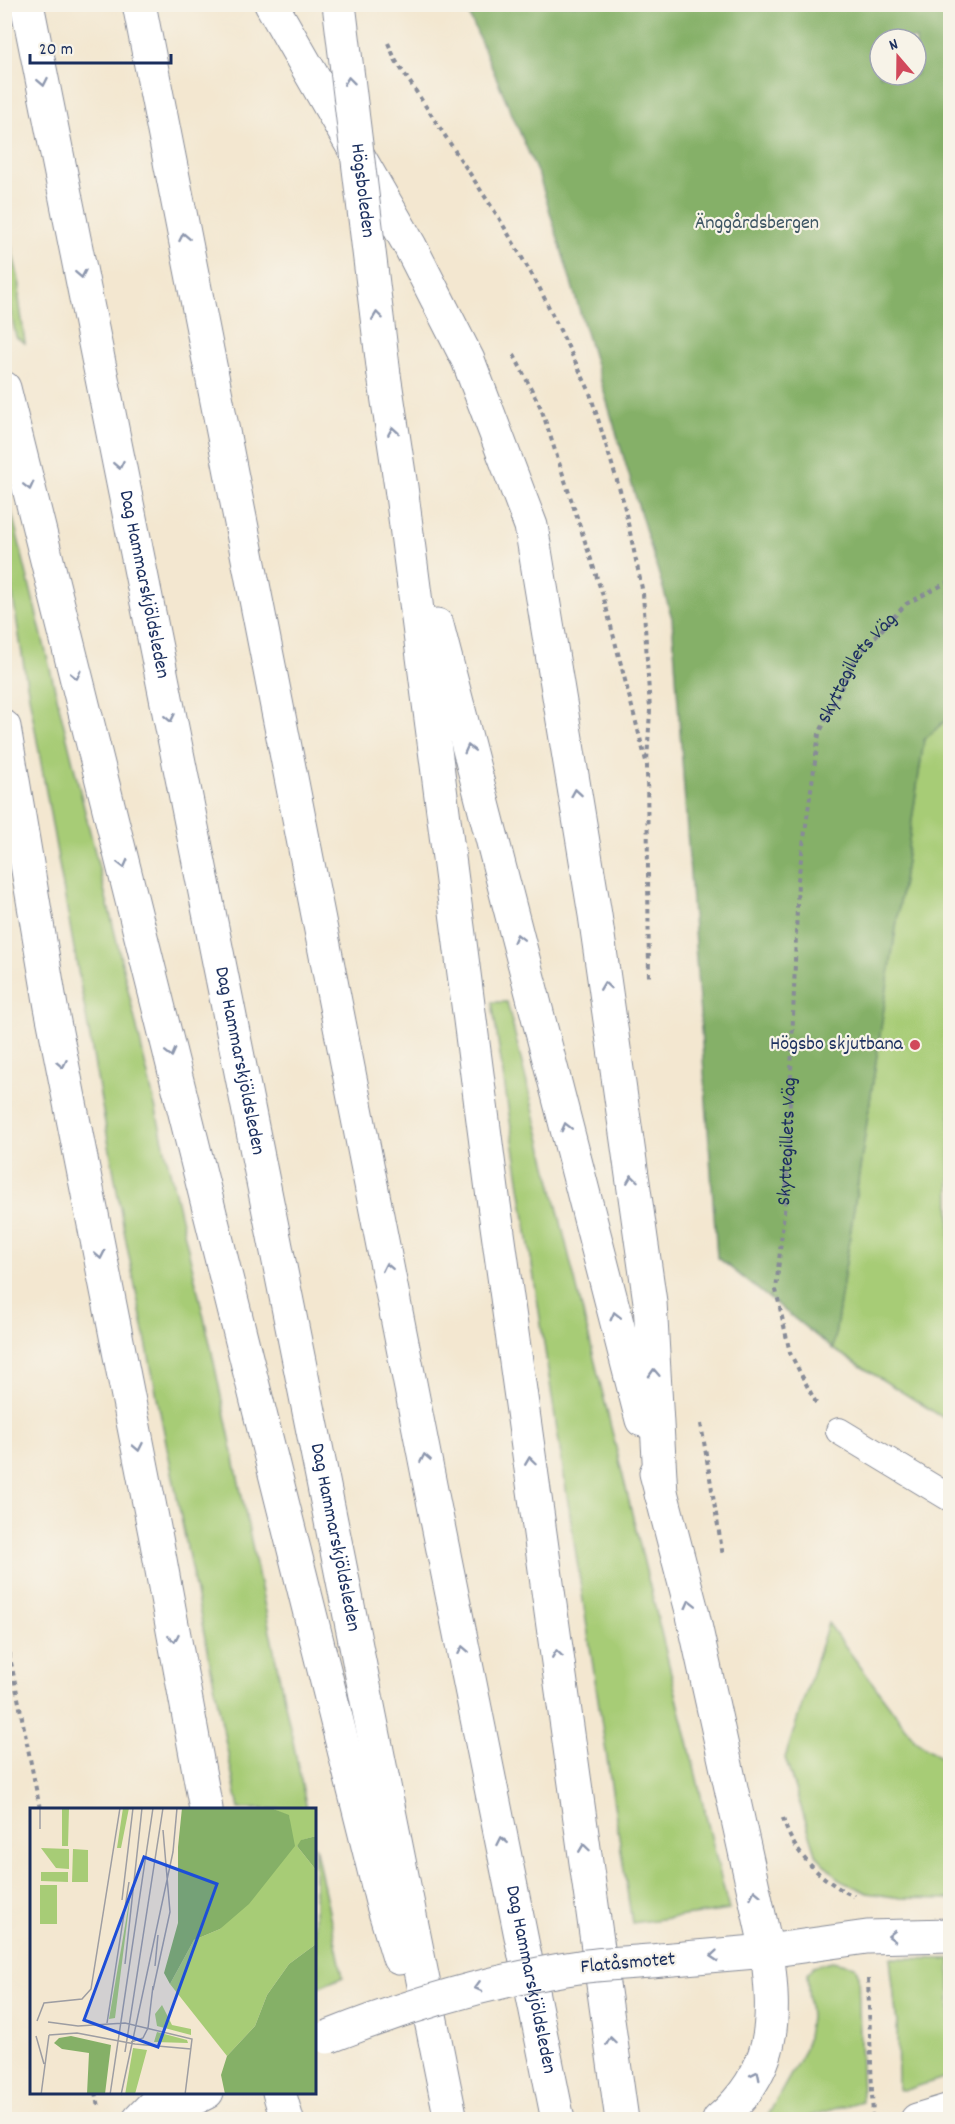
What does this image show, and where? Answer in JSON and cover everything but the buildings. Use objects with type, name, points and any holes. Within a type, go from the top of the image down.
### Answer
[{"type":"main road","name":"Dag Hammarskjöldsleden","points":[[27,4],[449,2120]]},
{"type":"main road","name":"Dag Hammarskjöldsleden","points":[[139,4],[431,1490],[558,2120]]},
{"type":"main road","points":[[271,4],[410,246],[468,360],[531,526],[596,927],[650,1302],[661,1494]]},
{"type":"main road","name":"Högsboleden","points":[[339,4],[384,375],[401,487]]},
{"type":"main road","points":[[4,388],[382,1902],[449,2120]]},
{"type":"main road","points":[[401,487],[692,1611],[767,1951],[773,2013],[771,2036],[758,2073],[749,2089],[720,2120]]},
{"type":"main road","points":[[401,487],[492,1190],[622,2120]]},
{"type":"main road","points":[[4,727],[51,1007],[206,1808]]},
{"type":"main road","points":[[4,837],[51,1007]]},
{"type":"main road","name":"Flatåsmotet","points":[[321,2040],[394,2011],[484,1985],[580,1967],[767,1951],[867,1937],[951,1935]]},
{"type":"main road","points":[[157,2109],[201,2094]]},
{"type":"main road","points":[[280,2094],[287,2120]]},
{"type":"main road","points":[[917,2120],[951,2110]]},
{"type":"lane","points":[[839,1431],[951,1498]]},
{"type":"path","points":[[387,41],[396,61],[522,257],[589,390],[623,500],[643,593],[650,710],[647,765]]},
{"type":"path","name":"Skyttegillets Väg","points":[[839,1431],[810,1397],[790,1353],[776,1290],[787,1183],[798,880],[819,734],[856,657],[906,604],[951,581]]},
{"type":"path","points":[[4,1627],[40,1808]]},
{"type":"path","points":[[781,1811],[796,1848],[814,1868],[836,1887],[867,1902],[873,2120]]},
{"type":"green space","name":"Änggårdsbergen","points":[[465,5],[950,5],[950,716],[924,740],[833,1349],[717,1257],[672,618],[540,179]]},
{"type":"green space","points":[[4,216],[20,285],[19,298],[25,343],[16,337],[5,285]]},
{"type":"green space","points":[[4,481],[117,942],[211,1348],[307,1808],[239,1808],[126,1241],[25,673],[5,547]]},
{"type":"green space","name":"Högsbo skjutbana","points":[[950,716],[950,1422],[833,1349],[924,740]]},
{"type":"green space","points":[[492,1002],[507,1002],[729,1910],[632,1923]]},
{"type":"green space","points":[[828,1623],[915,1740],[950,1764],[950,1899],[901,1898],[867,1893],[839,1879],[817,1856],[785,1758]]},
{"type":"green space","points":[[316,1851],[343,1977],[316,1989]]},
{"type":"green space","points":[[890,1958],[950,1959],[950,2076],[903,2091],[898,2089],[897,2024]]},
{"type":"green space","points":[[832,1961],[855,1966],[858,1973],[862,2101],[800,2119],[766,2119],[805,2049],[810,2018],[807,1974],[813,1966]]},
{"type":"place","name":"Högsbo skjutbana","points":[[915,1045]]}]
